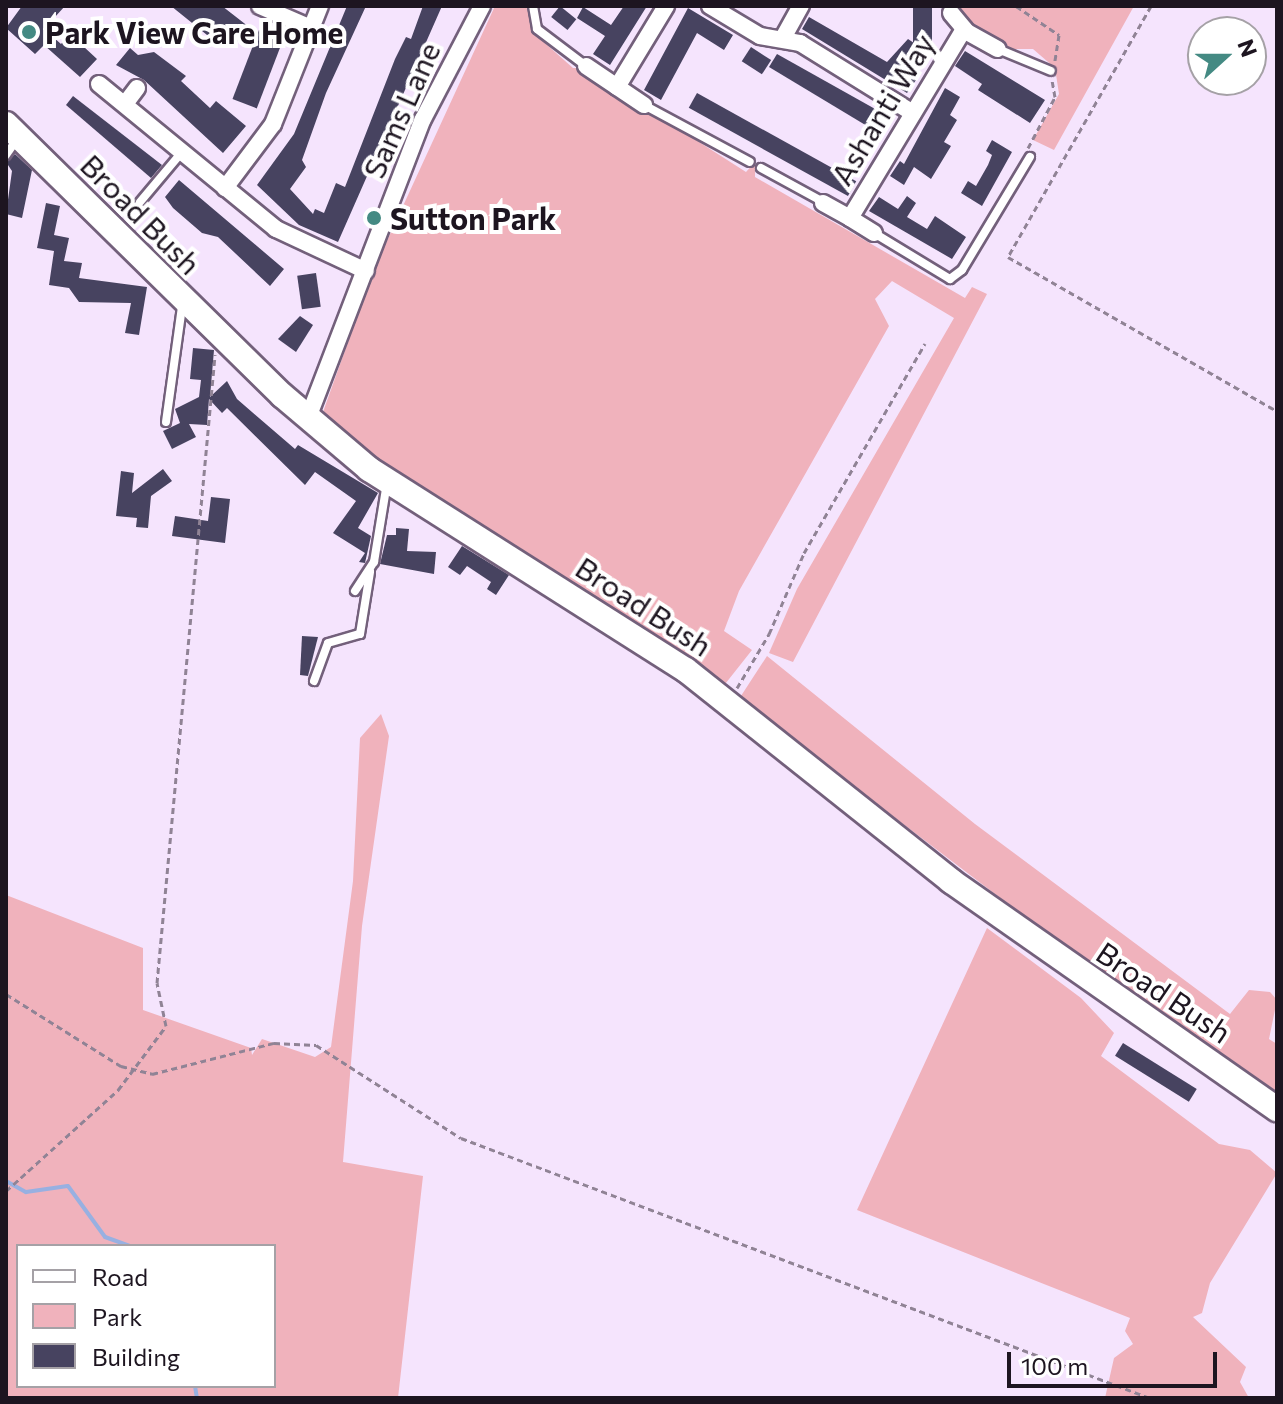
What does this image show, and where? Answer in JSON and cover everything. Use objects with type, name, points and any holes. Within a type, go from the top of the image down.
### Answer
[{"type":"main road","name":"Broad Bush","points":[[10,139],[308,418],[388,482],[611,620],[727,700],[951,881],[1277,1109]]},
{"type":"street","points":[[260,6],[311,28]]},
{"type":"street","points":[[225,188],[273,124],[320,6]]},
{"type":"street","name":"Sams Lane","points":[[308,418],[423,119],[482,6]]},
{"type":"street","points":[[617,87],[666,6]]},
{"type":"street","points":[[710,6],[760,36],[783,38],[913,113]]},
{"type":"street","points":[[783,38],[801,6]]},
{"type":"street","name":"Ashanti Way","points":[[951,13],[964,29],[998,49]]},
{"type":"street","name":"Ashanti Way","points":[[850,218],[964,29]]},
{"type":"street","points":[[586,66],[644,105]]},
{"type":"street","points":[[99,84],[289,238],[366,271]]},
{"type":"street","points":[[125,104],[137,88]]},
{"type":"street","name":"Ashanti Way","points":[[823,203],[874,233]]},
{"type":"lane","points":[[533,6],[537,29],[586,66]]},
{"type":"lane","name":"Ashanti Way","points":[[998,49],[1052,72]]},
{"type":"lane","points":[[644,105],[750,162]]},
{"type":"lane","points":[[140,202],[182,152]]},
{"type":"lane","name":"Ashanti Way","points":[[874,233],[950,279],[962,270],[1030,157]]},
{"type":"lane","name":"Ashanti Way","points":[[761,168],[823,203]]},
{"type":"lane","points":[[166,422],[183,301]]},
{"type":"lane","points":[[314,681],[328,643],[360,634],[388,482]]},
{"type":"lane","points":[[355,591],[370,572]]},
{"type":"path","points":[[1016,6],[1059,35],[1052,72],[1055,97],[1027,146],[1030,157]]},
{"type":"path","points":[[1151,6],[1008,257],[1277,411]]},
{"type":"path","points":[[6,1191],[136,1070],[155,1048],[168,1013],[157,983],[220,336]]},
{"type":"path","points":[[727,700],[757,658],[804,553],[925,343]]},
{"type":"path","points":[[6,994],[136,1070],[152,1074],[274,1043],[316,1045],[461,1138],[1150,1398]]},
{"type":"green space","points":[[495,6],[526,6],[537,36],[573,68],[583,68],[746,172],[755,162],[755,177],[965,298],[972,287],[987,294],[793,662],[769,653],[797,589],[954,318],[892,281],[875,299],[889,326],[739,591],[724,631],[752,650],[718,693],[566,578],[496,551],[331,427],[323,412],[374,269]]},
{"type":"green space","points":[[942,6],[1134,6],[1054,150],[1033,140],[1059,94],[1055,68],[1033,49],[1006,49],[973,29],[956,7],[945,12]]},
{"type":"green space","points":[[767,656],[975,824],[1230,1014],[1249,990],[1270,992],[1277,1000],[1269,1039],[1277,1044],[1277,1096],[1087,964],[739,699]]},
{"type":"green space","points":[[381,714],[389,736],[362,926],[343,1162],[423,1176],[398,1398],[6,1398],[6,895],[143,948],[143,1010],[251,1048],[252,1055],[262,1039],[315,1057],[331,1047],[353,881],[360,738]]},
{"type":"green space","points":[[987,928],[1081,998],[1114,1033],[1101,1056],[1219,1144],[1250,1150],[1277,1173],[1210,1283],[1202,1313],[1193,1317],[1246,1367],[1240,1382],[1249,1398],[1105,1398],[1114,1358],[1133,1344],[1125,1331],[1130,1318],[857,1210]]},
{"type":"building","points":[[22,6],[65,6],[44,29],[61,44],[70,34],[97,59],[80,77],[44,45],[35,54],[6,28]]},
{"type":"building","points":[[171,6],[222,6],[249,27],[233,47],[217,34],[212,39]]},
{"type":"building","points":[[347,6],[366,6],[326,93],[302,160],[306,167],[290,189],[313,214],[315,209],[324,213],[336,183],[345,187],[395,59],[406,37],[411,39],[423,6],[442,6],[338,242],[299,225],[257,185],[294,134]]},
{"type":"building","points":[[560,6],[576,19],[568,30],[551,17]]},
{"type":"building","points":[[624,6],[647,6],[610,65],[593,54],[605,36],[577,18],[583,7],[611,25]]},
{"type":"building","points":[[913,6],[932,6],[932,43],[913,43]]},
{"type":"building","points":[[688,8],[733,35],[724,50],[697,33],[661,100],[644,90]]},
{"type":"building","points":[[809,17],[887,62],[908,39],[917,45],[901,70],[916,80],[907,93],[802,29]]},
{"type":"building","points":[[259,30],[283,39],[257,108],[232,99]]},
{"type":"building","points":[[751,47],[771,60],[762,74],[742,61]]},
{"type":"building","points":[[130,48],[138,55],[154,52],[186,76],[181,81],[210,108],[216,101],[246,126],[223,153],[144,80],[116,65]]},
{"type":"building","points":[[965,51],[1045,100],[1030,123],[978,90],[982,84],[955,66]]},
{"type":"building","points":[[777,54],[893,119],[882,135],[769,67]]},
{"type":"building","points":[[945,88],[960,97],[950,115],[957,120],[944,142],[951,146],[931,179],[914,167],[904,185],[890,176],[900,161],[904,164]]},
{"type":"building","points":[[697,93],[856,181],[848,196],[689,108]]},
{"type":"building","points":[[73,96],[162,165],[151,178],[66,105]]},
{"type":"building","points":[[992,140],[1012,152],[982,206],[961,193],[968,181],[976,186],[992,155],[986,151]]},
{"type":"building","points":[[15,154],[32,170],[22,218],[6,214],[12,171],[6,162]]},
{"type":"building","points":[[179,180],[284,269],[270,286],[218,237],[202,233],[173,208],[165,197]]},
{"type":"building","points":[[907,196],[916,203],[907,217],[927,229],[935,216],[966,237],[952,259],[869,211],[879,197],[898,209]]},
{"type":"building","points":[[46,203],[60,206],[54,235],[69,238],[64,261],[82,263],[79,278],[147,287],[139,335],[125,333],[131,303],[79,302],[69,288],[49,285],[54,251],[37,248]]},
{"type":"building","points":[[316,273],[321,307],[302,309],[297,276]]},
{"type":"building","points":[[300,316],[313,325],[296,352],[278,339]]},
{"type":"building","points":[[193,348],[214,350],[210,397],[227,381],[237,399],[295,449],[298,445],[378,493],[358,528],[371,536],[365,563],[359,562],[365,553],[333,533],[356,501],[315,472],[305,485],[227,408],[222,413],[209,399],[207,425],[189,424],[196,437],[172,449],[163,431],[180,423],[175,409],[199,397],[201,380],[190,379]]},
{"type":"building","points":[[163,469],[172,481],[151,496],[148,528],[136,527],[137,518],[116,516],[121,471],[134,473],[132,493]]},
{"type":"building","points":[[211,497],[230,499],[225,543],[172,536],[175,516],[208,521]]},
{"type":"building","points":[[396,528],[409,529],[407,551],[436,552],[434,574],[380,564],[387,535],[396,535]]},
{"type":"building","points":[[462,546],[509,575],[496,595],[487,589],[491,582],[467,566],[460,575],[448,567]]},
{"type":"building","points":[[302,636],[318,637],[308,676],[300,675]]},
{"type":"building","points":[[1123,1043],[1197,1089],[1189,1102],[1115,1056]]},
{"type":"waterway","points":[[6,1181],[26,1192],[68,1186],[105,1237],[124,1244]]},
{"type":"waterway","points":[[195,1388],[197,1398]]},
{"type":"place","name":"Park View Care Home","points":[[29,32]]},
{"type":"place","name":"Sutton Park","points":[[374,218]]}]
